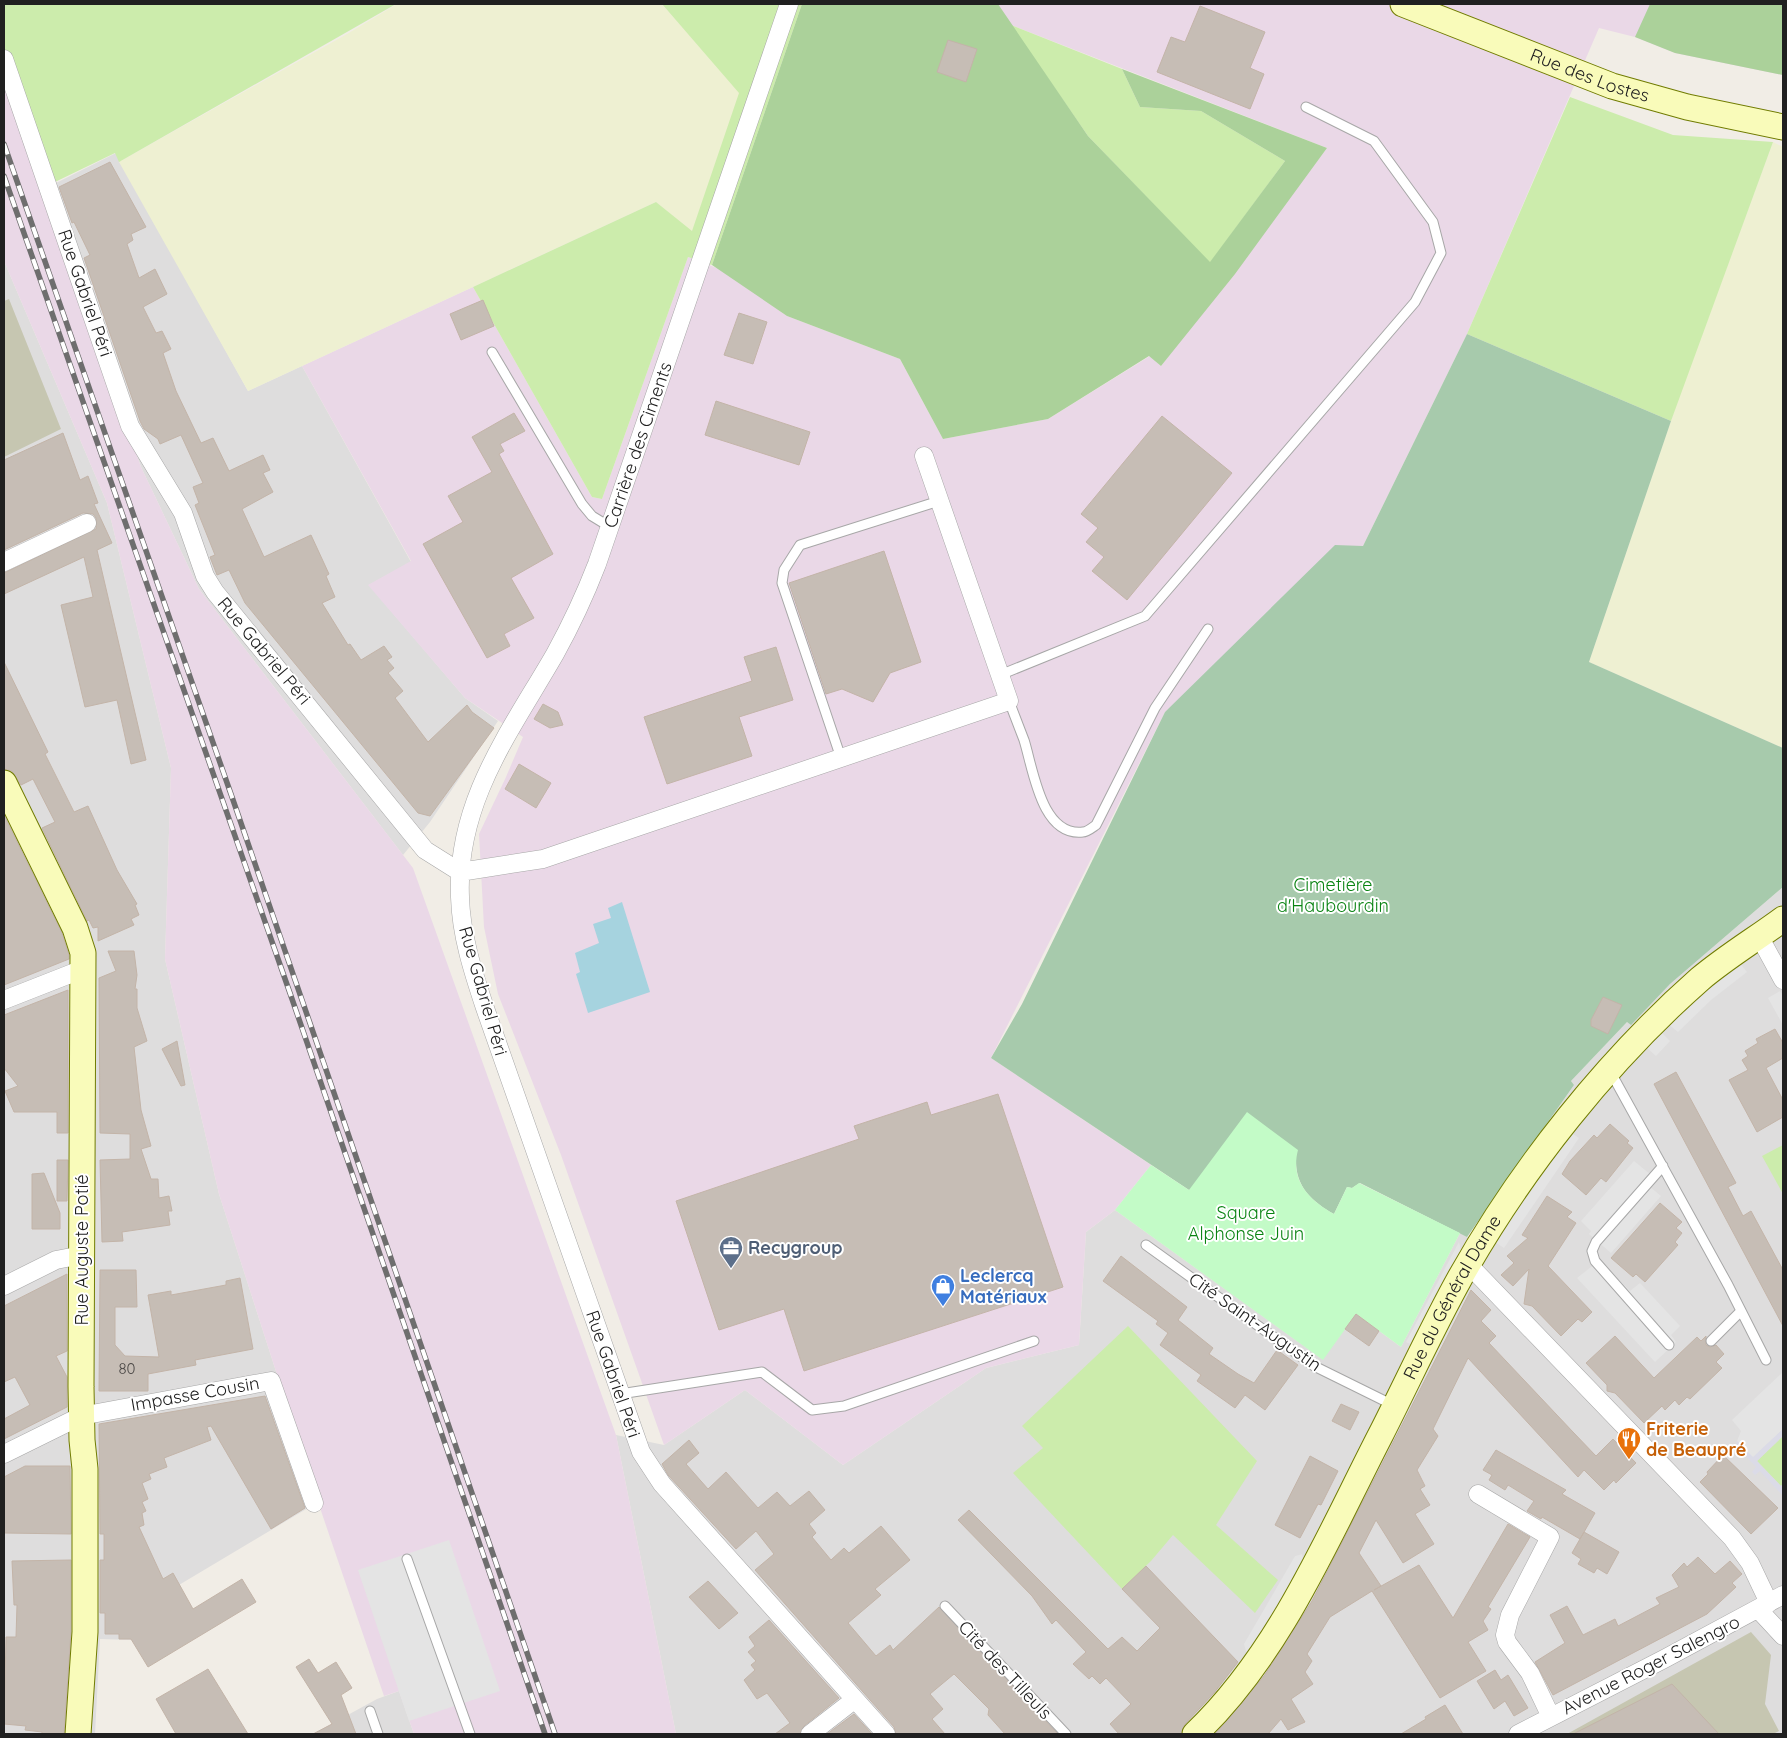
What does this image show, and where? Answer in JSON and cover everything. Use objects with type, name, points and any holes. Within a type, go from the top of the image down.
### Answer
[{"type":"street","name":"Carrière des Ciments","points":[[460,872],[466,831],[483,779],[579,608],[610,527],[789,4]]},
{"type":"street","name":"Rue des Lostes","points":[[1404,4],[1612,86],[1687,107],[1783,127]]},
{"type":"street","name":"Rue Gabriel Péri","points":[[4,59],[130,426],[185,518],[205,576],[215,592],[425,850],[460,872],[461,914],[478,987],[639,1447],[654,1474],[886,1734]]},
{"type":"street","points":[[460,872],[543,859],[1009,700],[924,456]]},
{"type":"street","points":[[4,562],[88,523]]},
{"type":"street","name":"Rue Auguste Potié","points":[[4,783],[81,941],[83,969],[81,1416],[86,1469],[86,1632],[78,1734]]},
{"type":"street","name":"Rue du Général Dame","points":[[1195,1734],[1239,1687],[1292,1606],[1468,1264],[1502,1210],[1561,1126],[1610,1071],[1696,983],[1783,919]]},
{"type":"street","points":[[1759,936],[1783,980]]},
{"type":"street","points":[[4,1000],[83,969]]},
{"type":"street","points":[[4,1286],[56,1260],[82,1255]]},
{"type":"street","points":[[1468,1264],[1732,1538],[1750,1563],[1773,1603],[1783,1636]]},
{"type":"street","name":"Impasse Cousin","points":[[4,1454],[81,1416],[271,1381],[314,1503]]},
{"type":"street","points":[[1478,1494],[1550,1537],[1506,1622],[1505,1635],[1507,1642],[1530,1673],[1551,1717]]},
{"type":"street","name":"Avenue Roger Salengro","points":[[1518,1734],[1773,1603]]},
{"type":"street","points":[[810,1734],[854,1700]]},
{"type":"lane","points":[[1000,675],[1145,616],[1415,302],[1440,252],[1433,222],[1374,141],[1306,108]]},
{"type":"lane","points":[[492,352],[582,504],[592,516],[610,527]]},
{"type":"lane","points":[[841,758],[782,583],[784,570],[800,545],[939,501]]},
{"type":"lane","points":[[1009,700],[1024,740],[1043,806],[1051,818],[1063,828],[1083,832],[1096,825],[1155,708],[1208,629]]},
{"type":"lane","points":[[1610,1071],[1663,1166],[1766,1360]]},
{"type":"lane","points":[[1663,1166],[1596,1242],[1592,1251],[1595,1261],[1669,1345]]},
{"type":"lane","name":"Cité Saint-Augustin","points":[[1146,1245],[1314,1366],[1395,1406]]},
{"type":"lane","points":[[1712,1341],[1741,1311]]},
{"type":"lane","points":[[620,1394],[762,1372],[812,1410],[844,1406],[1034,1341]]},
{"type":"lane","points":[[407,1558],[470,1734]]},
{"type":"lane","name":"Cité des Tilleuls","points":[[945,1606],[1066,1734]]},
{"type":"lane","points":[[370,1711],[378,1734]]},
{"type":"shaded area","points":[[397,4],[662,4],[740,93],[692,232],[656,202],[248,391],[119,162]]},
{"type":"shaded area","points":[[998,4],[1783,4],[1783,75],[1675,53],[1635,37],[1599,28],[1467,334],[1363,546],[1165,712],[991,1058],[1151,1165],[1115,1210],[1086,1232],[1079,1345],[986,1368],[843,1465],[745,1390],[664,1445],[561,1155],[498,994],[484,927],[479,834],[523,737],[465,698],[368,585],[411,561],[302,366],[473,287],[592,497],[602,499],[688,257],[722,270],[787,316],[900,359],[943,439],[1048,419],[1150,356],[1161,366],[1327,148],[1011,25]]},
{"type":"shaded area","points":[[4,82],[141,467],[199,589],[413,868],[616,1435],[676,1734],[414,1734],[399,1691],[384,1696],[318,1502],[219,1194],[165,959],[171,768],[107,503],[4,261]]},
{"type":"shaded area","points":[[1773,142],[1783,147],[1783,748],[1589,662],[1679,397]]},
{"type":"shaded area","points":[[116,153],[248,391],[302,366],[411,562],[369,585],[465,698],[498,721],[430,822],[403,855],[199,589],[141,467],[42,190]]},
{"type":"shaded area","points":[[4,261],[107,503],[171,768],[165,959],[219,1194],[318,1502],[132,1613],[133,1640],[100,1639],[95,1734],[4,1734]]},
{"type":"shaded area","points":[[9,299],[61,429],[4,457],[4,301]]},
{"type":"shaded area","points":[[1783,887],[1783,1734],[676,1734],[616,1435],[664,1445],[745,1390],[843,1465],[986,1368],[1079,1345],[1086,1232],[1115,1210],[1322,1359],[1356,1314],[1401,1347],[1460,1233],[1468,1237],[1574,1085],[1571,1081],[1627,1022],[1631,1024],[1670,984]]},
{"type":"shaded area","points":[[1738,961],[1747,972],[1711,1000],[1678,1032],[1667,1023]]},
{"type":"shaded area","points":[[1780,991],[1783,996],[1783,1025],[1768,998]]},
{"type":"shaded area","points":[[1660,1031],[1670,1041],[1656,1056],[1646,1047]]},
{"type":"shaded area","points":[[1567,1130],[1579,1138],[1504,1248],[1492,1240]]},
{"type":"shaded area","points":[[1634,1161],[1656,1179],[1650,1187],[1661,1196],[1611,1253],[1589,1234],[1591,1231],[1581,1221]]},
{"type":"shaded area","points":[[1459,1242],[1463,1260],[1418,1348],[1406,1342]]},
{"type":"shaded area","points":[[1600,1260],[1630,1291],[1640,1283],[1680,1326],[1671,1335],[1676,1342],[1655,1362],[1577,1278]]},
{"type":"shaded area","points":[[1783,1372],[1783,1429],[1753,1458],[1737,1441],[1741,1431],[1732,1420]]},
{"type":"shaded area","points":[[1783,1429],[1783,1436],[1757,1461],[1781,1486],[1783,1484],[1783,1496],[1760,1471],[1755,1475],[1752,1472],[1756,1467],[1736,1446],[1737,1441],[1753,1457]]},
{"type":"shaded area","points":[[449,1540],[500,1691],[409,1721],[358,1570]]},
{"type":"shaded area","points":[[1302,1554],[1306,1568],[1249,1662],[1244,1644],[1295,1556]]},
{"type":"shaded area","points":[[1751,1632],[1771,1655],[1765,1704],[1779,1731],[1773,1734],[1567,1734]]},
{"type":"shaded area","points":[[399,1691],[414,1734],[313,1734],[377,1699]]},
{"type":"green space","points":[[4,4],[396,4],[119,162],[115,153],[55,182],[4,82]]},
{"type":"green space","points":[[662,4],[802,4],[712,265],[688,257],[602,499],[592,497],[473,287],[656,202],[692,231],[739,93]]},
{"type":"green space","points":[[802,4],[998,4],[1088,136],[1210,262],[1285,161],[1201,111],[1140,107],[1122,69],[1327,148],[1235,274],[1161,366],[1149,356],[1048,419],[943,439],[900,359],[787,316],[712,265]]},
{"type":"green space","points":[[1650,4],[1783,4],[1783,75],[1675,53],[1635,37]]},
{"type":"green space","points":[[1011,25],[1122,69],[1140,107],[1201,111],[1285,161],[1210,263],[1088,136]]},
{"type":"green space","points":[[1570,97],[1673,135],[1773,142],[1671,421],[1467,334]]},
{"type":"green space","name":"Cimetière d'Haubourdin","points":[[1467,334],[1671,421],[1589,662],[1783,748],[1783,887],[1670,984],[1631,1025],[1627,1022],[1571,1081],[1574,1085],[1467,1237],[1360,1183],[1352,1188],[1347,1187],[1334,1214],[1318,1204],[1306,1192],[1298,1177],[1296,1158],[1189,1190],[991,1058],[1022,1004],[1165,712],[1335,545],[1363,546]]},
{"type":"green space","name":"Square Alphonse Juin","points":[[1247,1112],[1298,1150],[1296,1161],[1299,1180],[1310,1196],[1325,1209],[1334,1214],[1347,1187],[1352,1188],[1359,1183],[1460,1233],[1401,1347],[1356,1314],[1323,1360],[1115,1210],[1151,1165],[1189,1190]]},
{"type":"green space","points":[[1783,1145],[1783,1194],[1762,1156]]},
{"type":"green space","points":[[1128,1326],[1257,1461],[1216,1525],[1278,1580],[1255,1613],[1173,1535],[1151,1561],[1122,1589],[1013,1473],[1043,1448],[1022,1426]]},
{"type":"green space","points":[[1783,1436],[1783,1484],[1781,1486],[1757,1461]]},
{"type":"water","points":[[622,902],[650,992],[588,1013],[576,974],[580,972],[575,953],[599,943],[593,924],[611,918],[608,908]]},
{"type":"building","points":[[1200,6],[1265,32],[1250,68],[1264,74],[1250,109],[1157,72],[1171,37],[1185,42]]},
{"type":"building","points":[[948,40],[977,49],[966,82],[937,72]]},
{"type":"building","points":[[110,162],[146,227],[131,234],[133,240],[127,244],[139,278],[155,269],[167,294],[143,307],[156,333],[162,331],[171,349],[163,353],[176,391],[201,443],[213,438],[229,471],[263,455],[270,470],[263,473],[273,492],[242,509],[264,557],[311,535],[329,574],[326,576],[335,597],[322,603],[348,645],[350,644],[361,660],[384,646],[392,657],[387,660],[394,668],[388,673],[403,691],[395,698],[428,742],[467,705],[472,712],[494,728],[430,816],[418,813],[245,603],[229,570],[217,575],[210,557],[215,555],[195,505],[199,503],[193,487],[203,483],[181,435],[160,444],[158,439],[144,429],[140,421],[84,258],[90,255],[74,222],[72,223],[59,187]]},
{"type":"building","points":[[483,300],[494,326],[461,340],[450,314]]},
{"type":"building","points":[[739,313],[767,322],[753,364],[724,355]]},
{"type":"building","points":[[716,401],[810,432],[799,465],[705,435]]},
{"type":"building","points":[[514,413],[525,431],[500,444],[504,451],[499,454],[553,554],[511,578],[534,618],[504,634],[510,646],[487,658],[423,544],[463,522],[448,496],[492,472],[472,437]]},
{"type":"building","points":[[1162,416],[1232,473],[1127,600],[1092,571],[1104,557],[1086,542],[1098,528],[1081,514]]},
{"type":"building","points":[[63,433],[80,480],[88,476],[98,503],[94,504],[112,543],[97,550],[146,760],[131,764],[117,700],[85,707],[61,605],[93,597],[84,557],[4,594],[4,573],[96,529],[96,518],[93,514],[83,513],[4,550],[4,460]]},
{"type":"building","points":[[884,551],[921,662],[890,673],[873,702],[842,689],[826,694],[789,583]]},
{"type":"building","points":[[776,647],[793,700],[739,717],[752,756],[667,784],[644,717],[752,681],[744,657]]},
{"type":"building","points":[[4,662],[48,752],[45,754],[74,812],[88,806],[117,870],[137,904],[135,905],[139,915],[131,919],[134,925],[98,941],[98,927],[93,928],[89,920],[87,921],[42,828],[55,822],[33,779],[21,785],[12,771],[4,769]]},
{"type":"building","points":[[543,704],[558,712],[563,725],[550,728],[534,719]]},
{"type":"building","points":[[519,764],[551,783],[536,808],[505,789]]},
{"type":"building","points":[[4,815],[62,933],[69,959],[4,985]]},
{"type":"building","points":[[108,951],[134,951],[137,975],[135,989],[137,989],[137,1008],[147,1041],[134,1047],[141,1110],[151,1146],[141,1149],[151,1179],[158,1179],[159,1198],[169,1196],[172,1211],[168,1211],[170,1225],[122,1232],[123,1241],[102,1242],[100,1160],[130,1159],[130,1134],[100,1133],[99,978],[116,971]]},
{"type":"building","points":[[68,990],[68,1133],[57,1133],[57,1112],[14,1112],[5,1091],[18,1086],[4,1068],[4,1015]]},
{"type":"building","points":[[1603,997],[1622,1005],[1608,1034],[1591,1026],[1591,1020]]},
{"type":"building","points":[[1775,1029],[1783,1043],[1783,1058],[1766,1068],[1783,1100],[1783,1117],[1757,1132],[1729,1080],[1748,1070],[1742,1060],[1748,1056],[1745,1051],[1758,1043],[1756,1039]]},
{"type":"building","points":[[177,1041],[185,1085],[181,1086],[162,1049]]},
{"type":"building","points":[[1676,1072],[1736,1183],[1728,1187],[1743,1216],[1751,1211],[1783,1270],[1783,1326],[1654,1084]]},
{"type":"building","points":[[998,1094],[1063,1287],[804,1371],[784,1309],[719,1330],[676,1201],[859,1139],[854,1126],[927,1102],[931,1115]]},
{"type":"building","points":[[1610,1124],[1629,1141],[1627,1143],[1633,1148],[1606,1182],[1601,1178],[1586,1195],[1562,1174],[1570,1161],[1594,1135],[1597,1138]]},
{"type":"building","points":[[57,1160],[68,1160],[67,1201],[57,1201]]},
{"type":"building","points":[[44,1173],[60,1213],[60,1229],[32,1229],[32,1174]]},
{"type":"building","points":[[1547,1196],[1572,1212],[1567,1217],[1576,1223],[1548,1266],[1592,1312],[1582,1322],[1578,1319],[1561,1336],[1532,1306],[1524,1304],[1529,1269],[1513,1286],[1501,1275],[1514,1263],[1507,1256],[1528,1238],[1522,1235]]},
{"type":"building","points":[[1660,1203],[1682,1222],[1676,1228],[1682,1233],[1675,1242],[1678,1245],[1645,1282],[1636,1274],[1633,1277],[1611,1258]]},
{"type":"building","points":[[1121,1256],[1187,1307],[1178,1320],[1213,1348],[1209,1354],[1238,1374],[1254,1383],[1277,1350],[1298,1365],[1265,1410],[1245,1395],[1235,1408],[1197,1381],[1201,1375],[1160,1345],[1168,1333],[1156,1324],[1158,1321],[1103,1281]]},
{"type":"building","points":[[100,1270],[136,1270],[137,1307],[115,1307],[115,1345],[125,1356],[159,1357],[148,1295],[171,1291],[171,1295],[226,1285],[226,1281],[240,1278],[253,1349],[195,1360],[196,1365],[148,1374],[148,1391],[99,1391]]},
{"type":"building","points":[[67,1274],[67,1351],[56,1356],[67,1377],[67,1407],[4,1439],[4,1419],[30,1405],[15,1377],[4,1382],[4,1306]]},
{"type":"building","points":[[1471,1290],[1491,1310],[1481,1321],[1496,1336],[1489,1343],[1573,1432],[1596,1456],[1613,1439],[1636,1463],[1616,1483],[1614,1480],[1604,1490],[1584,1470],[1578,1477],[1468,1358],[1433,1429],[1438,1436],[1417,1470],[1425,1486],[1420,1489],[1430,1505],[1415,1514],[1434,1544],[1403,1563],[1376,1520],[1359,1553],[1381,1586],[1374,1590],[1419,1565],[1453,1618],[1508,1524],[1530,1537],[1488,1607],[1491,1609],[1483,1621],[1488,1630],[1468,1642],[1486,1671],[1440,1698],[1372,1591],[1330,1617],[1307,1654],[1312,1661],[1305,1672],[1313,1684],[1291,1699],[1305,1722],[1288,1730],[1281,1719],[1268,1734],[1215,1734],[1264,1676],[1312,1601]]},
{"type":"building","points":[[1356,1314],[1379,1331],[1369,1346],[1345,1329]]},
{"type":"building","points":[[1615,1336],[1654,1378],[1697,1337],[1701,1341],[1706,1336],[1706,1345],[1710,1347],[1716,1345],[1724,1354],[1716,1362],[1722,1368],[1690,1399],[1687,1397],[1679,1405],[1675,1400],[1665,1410],[1662,1406],[1644,1423],[1615,1393],[1607,1391],[1607,1385],[1586,1363]]},
{"type":"building","points":[[265,1396],[305,1508],[271,1529],[211,1426],[207,1427],[211,1440],[164,1458],[167,1467],[149,1474],[151,1479],[142,1483],[148,1499],[142,1502],[146,1511],[142,1513],[144,1525],[139,1527],[163,1579],[173,1573],[193,1609],[242,1579],[256,1602],[148,1667],[131,1639],[119,1639],[119,1634],[105,1634],[105,1613],[100,1613],[100,1560],[104,1560],[104,1534],[100,1534],[99,1424]]},
{"type":"building","points":[[1341,1404],[1359,1412],[1350,1430],[1332,1421]]},
{"type":"building","points":[[689,1440],[699,1453],[686,1464],[708,1489],[726,1472],[758,1508],[777,1492],[790,1506],[809,1491],[825,1510],[809,1524],[816,1533],[812,1537],[831,1560],[844,1548],[849,1553],[881,1526],[910,1560],[875,1589],[881,1595],[848,1623],[876,1656],[890,1645],[893,1650],[939,1607],[1058,1734],[1005,1734],[988,1715],[989,1709],[954,1674],[930,1694],[943,1709],[932,1719],[945,1734],[896,1734],[894,1727],[755,1570],[774,1554],[756,1531],[736,1549],[668,1475],[662,1464]]},
{"type":"building","points":[[1496,1450],[1566,1490],[1562,1494],[1595,1513],[1580,1539],[1542,1517],[1541,1519],[1527,1511],[1534,1501],[1508,1485],[1505,1490],[1489,1480],[1492,1475],[1483,1470]]},
{"type":"building","points":[[1723,1455],[1778,1508],[1751,1534],[1700,1482]]},
{"type":"building","points":[[1310,1456],[1338,1471],[1321,1505],[1318,1504],[1300,1538],[1275,1525]]},
{"type":"building","points":[[25,1466],[70,1466],[71,1534],[4,1533],[4,1477]]},
{"type":"building","points":[[969,1510],[1108,1649],[1122,1637],[1137,1651],[1160,1628],[1122,1589],[1146,1566],[1238,1662],[1214,1693],[1185,1724],[1181,1734],[1119,1734],[1110,1724],[1131,1704],[1106,1678],[1100,1684],[1092,1676],[1089,1679],[1073,1664],[1086,1652],[1056,1620],[1052,1624],[1032,1596],[958,1520]]},
{"type":"building","points":[[1584,1532],[1619,1552],[1607,1574],[1597,1568],[1594,1573],[1578,1564],[1581,1559],[1572,1553]]},
{"type":"building","points":[[1698,1557],[1715,1574],[1730,1561],[1742,1574],[1732,1583],[1736,1587],[1707,1614],[1553,1695],[1535,1662],[1565,1643],[1550,1615],[1567,1606],[1583,1635],[1615,1619],[1618,1626],[1660,1604],[1656,1598],[1679,1587],[1672,1575],[1684,1563],[1687,1567]]},
{"type":"building","points":[[71,1560],[71,1632],[64,1734],[42,1734],[42,1732],[25,1730],[26,1726],[4,1724],[6,1637],[16,1637],[17,1605],[14,1605],[12,1561]]},
{"type":"building","points":[[708,1581],[738,1613],[719,1629],[689,1597]]},
{"type":"building","points":[[769,1620],[839,1698],[804,1726],[800,1734],[775,1734],[790,1723],[767,1693],[757,1699],[744,1680],[755,1670],[751,1665],[756,1661],[748,1652],[755,1646],[749,1637]]},
{"type":"building","points":[[309,1659],[318,1673],[336,1662],[352,1688],[341,1695],[356,1734],[313,1734],[332,1724],[296,1667]]},
{"type":"building","points":[[208,1669],[248,1734],[176,1734],[156,1699]]},
{"type":"building","points":[[1495,1670],[1501,1680],[1508,1675],[1528,1708],[1514,1716],[1505,1701],[1494,1709],[1477,1681]]},
{"type":"building","points":[[1672,1684],[1719,1734],[1573,1734]]},
{"type":"building","points":[[1445,1705],[1463,1734],[1401,1734],[1426,1719],[1425,1717]]},
{"type":"building","points":[[854,1714],[872,1734],[827,1734]]},
{"type":"railway","points":[[4,144],[232,797],[555,1734]]},
{"type":"railway","points":[[4,176],[291,996],[545,1734]]},
{"type":"place","name":"Recygroup","points":[[731,1269]]},
{"type":"place","name":"Leclercq Matériaux","points":[[943,1307]]},
{"type":"place","name":"Friterie de Beaupré","points":[[1629,1460]]}]
